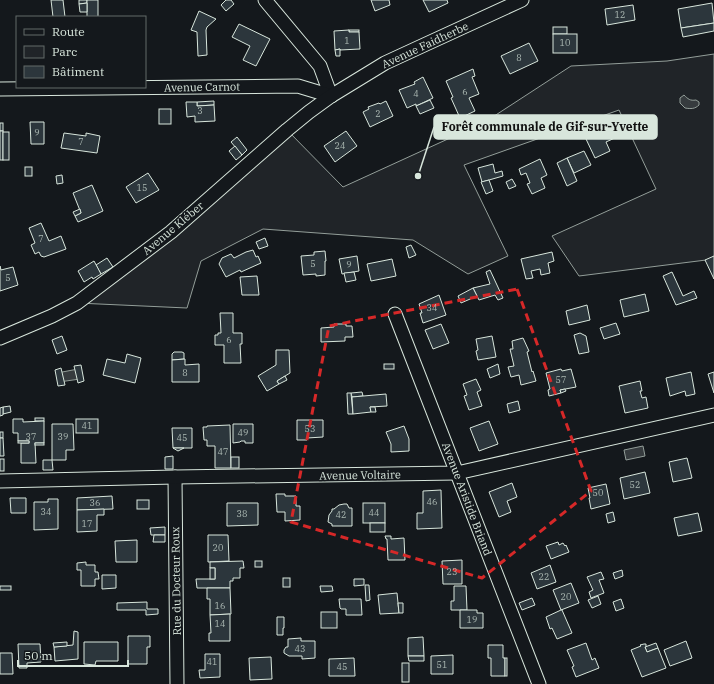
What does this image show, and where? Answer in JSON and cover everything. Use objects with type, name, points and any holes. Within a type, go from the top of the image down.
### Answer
[{"type":"street","points":[[265,0],[320,66],[331,96]]},
{"type":"street","name":"Avenue Faidherbe","points":[[331,96],[385,63],[522,0]]},
{"type":"street","name":"Avenue Carnot","points":[[146,88],[298,86],[331,96]]},
{"type":"street","name":"Avenue Carnot","points":[[0,89],[99,88]]},
{"type":"street","name":"Avenue Kléber","points":[[0,338],[52,316],[77,303],[171,232],[287,130],[331,96]]},
{"type":"street","name":"Avenue Aristide Briand","points":[[395,314],[538,684]]},
{"type":"street","name":"Avenue Voltaire","points":[[0,481],[175,477],[457,474],[714,415]]},
{"type":"street","name":"Rue du Docteur Roux","points":[[175,477],[177,684]]},
{"type":"highlighted area","points":[[517,289],[591,491],[482,578],[291,522],[329,326]]},
{"type":"green space","points":[[714,54],[714,259],[579,276],[552,236],[656,189],[619,110],[464,165],[508,256],[468,274],[413,240],[263,229],[201,261],[187,308],[77,303],[287,130],[343,187],[485,122],[571,66],[667,61]]},
{"type":"shaded area","points":[[684,95],[689,99],[699,102],[699,105],[689,109],[685,108],[680,103],[680,98]]},
{"type":"shaded area","points":[[78,369],[80,379],[59,382],[57,373]]},
{"type":"shaded area","points":[[643,446],[645,456],[626,460],[624,450]]},
{"type":"building","points":[[51,0],[63,0],[65,16],[53,16]]},
{"type":"building","points":[[79,0],[87,0],[87,3],[79,4]]},
{"type":"building","points":[[87,0],[98,0],[98,16],[87,16]]},
{"type":"building","points":[[226,0],[231,0],[234,4],[226,11],[221,5]]},
{"type":"building","points":[[371,0],[389,0],[390,5],[375,11]]},
{"type":"building","points":[[423,0],[447,0],[448,3],[429,12]]},
{"type":"building","points":[[87,3],[87,12],[80,12],[79,4]]},
{"type":"building","points":[[712,3],[714,23],[681,28],[678,9]]},
{"type":"building","points":[[633,5],[635,20],[607,25],[605,9]]},
{"type":"building","points":[[199,11],[216,19],[207,27],[206,30],[207,55],[198,56],[197,32],[191,30]]},
{"type":"building","points":[[714,23],[714,31],[683,37],[681,28]]},
{"type":"building","points":[[239,24],[270,39],[256,66],[243,60],[250,46],[232,37]]},
{"type":"building","points":[[553,27],[567,27],[567,34],[553,34]]},
{"type":"building","points":[[349,30],[359,30],[359,32],[349,32]]},
{"type":"building","points":[[349,30],[349,32],[359,32],[360,49],[335,50],[334,31]]},
{"type":"building","points":[[553,34],[577,34],[577,53],[553,53]]},
{"type":"building","points":[[529,43],[538,61],[510,74],[501,56]]},
{"type":"building","points":[[340,49],[340,56],[336,56],[335,50]]},
{"type":"building","points":[[473,69],[475,76],[472,77],[479,94],[469,98],[475,111],[460,118],[451,98],[453,97],[446,81]]},
{"type":"building","points":[[423,77],[433,98],[416,106],[416,104],[407,108],[399,90],[415,84],[414,82]]},
{"type":"building","points":[[430,100],[434,108],[420,114],[416,106]]},
{"type":"building","points":[[214,101],[214,105],[197,106],[197,102]]},
{"type":"building","points":[[386,101],[393,116],[370,127],[363,112],[369,109],[368,107]]},
{"type":"building","points":[[186,102],[197,102],[197,106],[214,105],[215,121],[195,122],[195,116],[187,117]]},
{"type":"building","points":[[159,109],[171,109],[171,124],[159,124]]},
{"type":"building","points":[[30,122],[44,122],[44,144],[31,144]]},
{"type":"building","points":[[0,123],[3,123],[3,131],[0,131]]},
{"type":"building","points":[[612,127],[617,137],[606,142],[610,151],[595,158],[586,139]]},
{"type":"building","points":[[0,131],[3,131],[3,160],[0,160]]},
{"type":"building","points":[[346,131],[357,146],[335,162],[324,146]]},
{"type":"building","points":[[3,132],[9,132],[9,160],[3,160]]},
{"type":"building","points":[[64,133],[86,136],[86,133],[100,136],[97,153],[61,148]]},
{"type":"building","points":[[237,137],[247,150],[242,155],[231,142]]},
{"type":"building","points":[[235,146],[242,155],[236,160],[229,151]]},
{"type":"building","points":[[584,151],[591,165],[574,173],[567,158]]},
{"type":"building","points":[[567,158],[577,181],[567,186],[557,163]]},
{"type":"building","points":[[540,159],[547,175],[541,178],[545,188],[532,194],[527,184],[530,183],[526,173],[521,175],[519,169]]},
{"type":"building","points":[[493,164],[495,173],[502,171],[503,176],[482,182],[478,168]]},
{"type":"building","points":[[25,167],[32,167],[32,176],[25,176]]},
{"type":"building","points":[[148,173],[159,190],[136,203],[126,187]]},
{"type":"building","points":[[62,175],[63,183],[57,184],[56,176]]},
{"type":"building","points":[[512,179],[516,186],[509,189],[506,182]]},
{"type":"building","points":[[489,180],[493,191],[486,194],[481,182]]},
{"type":"building","points":[[92,185],[103,211],[78,222],[75,216],[81,213],[73,193]]},
{"type":"building","points":[[80,209],[81,213],[75,216],[73,212]]},
{"type":"building","points":[[41,223],[49,241],[61,236],[66,249],[44,257],[41,256],[39,252],[35,254],[31,245],[35,243],[29,228]]},
{"type":"building","points":[[265,238],[268,246],[259,249],[256,242]]},
{"type":"building","points":[[411,245],[416,255],[409,258],[406,247]]},
{"type":"building","points":[[253,250],[261,263],[241,272],[240,270],[226,277],[219,264],[222,258],[231,254],[234,258]]},
{"type":"building","points":[[325,251],[325,275],[303,275],[301,256],[314,255],[314,252]]},
{"type":"building","points":[[552,252],[554,261],[548,263],[550,273],[541,275],[540,269],[531,271],[533,278],[526,279],[521,259]]},
{"type":"building","points":[[357,256],[359,271],[342,274],[339,259]]},
{"type":"building","points":[[714,256],[714,279],[705,260]]},
{"type":"building","points":[[107,258],[113,267],[101,274],[96,265]]},
{"type":"building","points":[[392,259],[396,276],[371,281],[367,264]]},
{"type":"building","points":[[94,261],[101,274],[84,282],[78,271]]},
{"type":"building","points":[[0,266],[1,270],[13,267],[18,285],[0,291]]},
{"type":"building","points":[[490,270],[503,298],[498,300],[495,295],[479,300],[473,288],[490,284],[486,272]]},
{"type":"building","points":[[354,272],[356,280],[346,282],[344,273]]},
{"type":"building","points":[[672,272],[683,296],[694,291],[697,298],[676,305],[663,276]]},
{"type":"building","points":[[257,276],[259,295],[242,295],[240,277]]},
{"type":"building","points":[[473,288],[477,296],[461,303],[458,296]]},
{"type":"building","points":[[645,294],[649,311],[624,317],[620,300]]},
{"type":"building","points":[[439,295],[446,315],[423,323],[419,304]]},
{"type":"building","points":[[587,305],[590,320],[569,325],[566,311]]},
{"type":"building","points":[[220,313],[233,313],[233,333],[242,333],[242,344],[240,344],[241,363],[224,363],[224,345],[215,345],[215,335],[221,333]]},
{"type":"building","points":[[616,323],[620,334],[604,339],[600,328]]},
{"type":"building","points":[[334,324],[346,324],[346,326],[352,326],[353,337],[345,337],[345,341],[321,342],[321,328],[334,327]]},
{"type":"building","points":[[441,324],[449,343],[433,349],[425,330]]},
{"type":"building","points":[[580,333],[586,336],[589,352],[579,354],[574,335]]},
{"type":"building","points":[[62,336],[67,350],[57,354],[52,340]]},
{"type":"building","points":[[492,336],[496,357],[478,360],[476,339]]},
{"type":"building","points":[[523,338],[529,351],[527,352],[536,381],[521,385],[519,375],[511,377],[508,367],[514,366],[510,349],[513,349],[512,341]]},
{"type":"building","points":[[276,350],[289,350],[290,373],[277,381],[279,384],[267,391],[258,376],[276,365]]},
{"type":"building","points":[[174,352],[184,353],[184,359],[172,360],[172,354]]},
{"type":"building","points":[[127,354],[141,358],[135,383],[103,375],[107,359],[125,363]]},
{"type":"building","points":[[185,359],[185,365],[199,364],[199,382],[172,382],[172,360]]},
{"type":"building","points":[[384,364],[394,364],[394,369],[384,369]]},
{"type":"building","points":[[498,364],[500,374],[490,378],[487,369]]},
{"type":"building","points":[[81,365],[84,381],[78,383],[74,366]]},
{"type":"building","points":[[61,368],[65,385],[58,386],[55,370]]},
{"type":"building","points":[[561,369],[562,371],[571,369],[576,387],[560,390],[561,393],[549,396],[548,390],[550,389],[546,373]]},
{"type":"building","points":[[691,372],[695,394],[686,396],[685,391],[670,396],[666,378]]},
{"type":"building","points":[[714,372],[714,393],[708,374]]},
{"type":"building","points":[[285,376],[287,380],[279,384],[277,381]]},
{"type":"building","points":[[476,379],[481,390],[477,392],[482,406],[469,410],[464,396],[467,395],[463,384]]},
{"type":"building","points":[[640,381],[642,398],[646,397],[648,408],[625,413],[619,386]]},
{"type":"building","points":[[565,389],[566,391],[561,393],[560,390]]},
{"type":"building","points":[[362,392],[363,396],[352,397],[351,393]]},
{"type":"building","points":[[347,393],[351,393],[353,414],[348,414]]},
{"type":"building","points":[[386,394],[387,406],[370,407],[371,412],[353,414],[352,397]]},
{"type":"building","points":[[518,401],[520,410],[509,413],[507,404]]},
{"type":"building","points":[[10,406],[11,412],[3,414],[3,407]]},
{"type":"building","points":[[3,407],[3,415],[0,416],[0,408]]},
{"type":"building","points":[[370,407],[375,407],[376,412],[371,412]]},
{"type":"building","points":[[35,418],[44,418],[44,421],[35,421]]},
{"type":"building","points":[[13,419],[23,419],[23,422],[44,421],[44,443],[35,443],[36,463],[21,463],[21,443],[29,443],[29,441],[18,441],[18,433],[13,433]]},
{"type":"building","points":[[76,419],[98,419],[98,433],[76,433]]},
{"type":"building","points":[[297,420],[323,420],[323,437],[297,440]]},
{"type":"building","points":[[489,421],[498,444],[479,451],[470,428]]},
{"type":"building","points":[[52,424],[73,424],[74,450],[66,450],[66,460],[52,460]]},
{"type":"building","points":[[233,424],[253,424],[253,443],[245,443],[245,441],[241,441],[233,443]]},
{"type":"building","points":[[230,425],[231,468],[215,468],[215,446],[207,446],[207,440],[204,440],[203,427]]},
{"type":"building","points":[[404,426],[409,439],[409,451],[391,452],[391,444],[386,432]]},
{"type":"building","points":[[172,428],[192,428],[192,448],[173,448]]},
{"type":"building","points":[[0,432],[3,432],[3,438],[0,438]]},
{"type":"building","points":[[0,438],[3,438],[4,456],[0,456]]},
{"type":"building","points":[[18,441],[29,441],[29,443],[18,443]]},
{"type":"building","points":[[35,443],[44,443],[44,445],[35,445]]},
{"type":"building","points":[[173,448],[184,448],[178,451]]},
{"type":"building","points":[[173,456],[173,469],[165,469],[165,457]]},
{"type":"building","points":[[231,457],[239,457],[239,468],[231,468]]},
{"type":"building","points":[[687,458],[692,478],[673,482],[669,462]]},
{"type":"building","points":[[0,459],[4,459],[4,471],[0,471]]},
{"type":"building","points":[[43,460],[52,460],[53,470],[43,470]]},
{"type":"building","points":[[645,472],[650,493],[624,499],[620,478]]},
{"type":"building","points":[[512,483],[517,497],[507,501],[511,512],[499,517],[489,492]]},
{"type":"building","points":[[606,484],[610,504],[591,509],[588,488]]},
{"type":"building","points":[[441,490],[442,528],[417,529],[417,513],[423,513],[423,491]]},
{"type":"building","points":[[276,494],[296,496],[296,506],[300,506],[300,520],[285,521],[285,512],[277,512]]},
{"type":"building","points":[[112,496],[113,509],[77,510],[77,498]]},
{"type":"building","points":[[10,498],[26,498],[26,513],[11,513]]},
{"type":"building","points":[[48,499],[58,499],[58,529],[34,530],[34,502],[48,502]]},
{"type":"building","points":[[137,500],[149,500],[149,509],[137,509]]},
{"type":"building","points":[[227,503],[258,503],[258,525],[227,526]]},
{"type":"building","points":[[363,503],[385,503],[385,523],[363,523]]},
{"type":"building","points":[[347,504],[349,508],[352,508],[352,526],[332,526],[332,524],[328,522],[332,509]]},
{"type":"building","points":[[104,509],[104,515],[97,515],[97,531],[77,532],[77,510]]},
{"type":"building","points":[[613,512],[615,521],[608,523],[606,514]]},
{"type":"building","points":[[698,513],[702,531],[678,536],[674,518]]},
{"type":"building","points":[[370,523],[385,523],[385,532],[370,532]]},
{"type":"building","points":[[165,527],[165,535],[151,535],[150,528]]},
{"type":"building","points":[[154,535],[165,535],[165,542],[153,542]]},
{"type":"building","points":[[208,535],[228,535],[229,561],[208,562]]},
{"type":"building","points":[[385,536],[391,536],[391,539],[404,538],[405,560],[388,560],[387,539]]},
{"type":"building","points":[[137,540],[137,562],[116,562],[115,541]]},
{"type":"building","points":[[558,542],[559,545],[563,543],[565,546],[566,545],[569,552],[551,559],[546,546]]},
{"type":"building","points":[[462,560],[462,584],[443,584],[442,561]]},
{"type":"building","points":[[243,561],[244,568],[240,568],[240,578],[233,578],[233,581],[230,581],[230,588],[197,588],[196,579],[215,579],[215,568],[210,568],[210,562]]},
{"type":"building","points":[[255,561],[262,561],[262,567],[255,567]]},
{"type":"building","points":[[86,562],[86,565],[95,565],[95,572],[98,572],[99,579],[95,579],[95,586],[81,586],[81,570],[77,570],[77,563]]},
{"type":"building","points":[[550,565],[556,582],[537,589],[531,573]]},
{"type":"building","points":[[210,568],[215,568],[215,579],[210,579]]},
{"type":"building","points":[[622,570],[623,576],[615,579],[613,573]]},
{"type":"building","points":[[601,572],[604,579],[599,580],[604,593],[591,598],[589,592],[593,590],[587,577]]},
{"type":"building","points":[[102,575],[116,575],[116,588],[102,589]]},
{"type":"building","points":[[283,578],[290,578],[290,587],[283,587]]},
{"type":"building","points":[[354,579],[364,579],[364,585],[354,586]]},
{"type":"building","points":[[571,583],[579,603],[561,610],[553,590]]},
{"type":"building","points":[[365,585],[369,585],[370,600],[366,601]]},
{"type":"building","points":[[0,586],[11,586],[11,590],[0,590]]},
{"type":"building","points":[[320,586],[332,586],[333,591],[321,592]]},
{"type":"building","points":[[454,586],[466,586],[467,610],[451,610],[451,601],[454,601]]},
{"type":"building","points":[[207,588],[230,588],[231,614],[210,615],[210,599],[207,599]]},
{"type":"building","points":[[397,593],[399,613],[380,614],[378,595]]},
{"type":"building","points":[[598,596],[601,604],[592,608],[588,600]]},
{"type":"building","points":[[532,598],[535,605],[522,610],[519,603]]},
{"type":"building","points":[[339,599],[361,599],[362,615],[346,615],[346,609],[340,608]]},
{"type":"building","points":[[621,599],[624,608],[616,611],[613,602]]},
{"type":"building","points":[[147,602],[147,609],[158,609],[158,614],[146,615],[146,610],[117,610],[117,603]]},
{"type":"building","points":[[398,603],[403,603],[403,613],[399,613]]},
{"type":"building","points":[[460,610],[477,610],[477,613],[483,613],[483,628],[460,628]]},
{"type":"building","points":[[561,610],[572,633],[557,639],[552,628],[550,629],[546,617]]},
{"type":"building","points":[[321,612],[337,612],[337,628],[321,628]]},
{"type":"building","points":[[230,614],[230,641],[209,641],[209,633],[211,633],[210,615]]},
{"type":"building","points":[[277,617],[284,617],[283,635],[277,635]]},
{"type":"building","points":[[74,631],[78,632],[78,659],[55,661],[54,647],[73,645]]},
{"type":"building","points":[[128,636],[150,636],[150,647],[147,647],[147,664],[128,664]]},
{"type":"building","points":[[423,637],[424,656],[408,656],[408,638]]},
{"type":"building","points":[[301,638],[301,641],[315,641],[315,658],[302,659],[302,656],[289,656],[284,653],[286,647],[288,647],[288,639]]},
{"type":"building","points":[[686,641],[692,658],[670,666],[664,650]]},
{"type":"building","points":[[67,642],[67,646],[54,647],[53,643]]},
{"type":"building","points":[[84,642],[118,642],[118,661],[96,661],[95,665],[84,664]]},
{"type":"building","points":[[586,643],[592,660],[595,658],[599,668],[576,677],[572,667],[574,666],[567,650]]},
{"type":"building","points":[[656,643],[658,648],[647,652],[645,647]]},
{"type":"building","points":[[18,644],[40,644],[41,662],[27,663],[27,668],[19,668]]},
{"type":"building","points":[[646,644],[645,647],[647,652],[658,648],[666,668],[642,677],[631,650]]},
{"type":"building","points":[[488,645],[503,645],[505,676],[491,676],[491,658],[488,658]]},
{"type":"building","points":[[0,653],[12,653],[13,674],[0,674]]},
{"type":"building","points":[[205,654],[220,654],[220,677],[200,678],[199,670],[205,670]]},
{"type":"building","points":[[453,655],[453,674],[431,674],[431,656]]},
{"type":"building","points":[[408,656],[424,656],[424,661],[409,661]]},
{"type":"building","points":[[271,657],[272,679],[250,680],[249,658]]},
{"type":"building","points":[[354,658],[355,676],[329,676],[329,659]]},
{"type":"building","points":[[505,658],[507,658],[507,676],[505,676]]},
{"type":"building","points":[[402,663],[409,663],[409,682],[402,682]]},
{"type":"place","name":"Forêt communale de Gif-sur-Yvette","points":[[418,176]]}]
